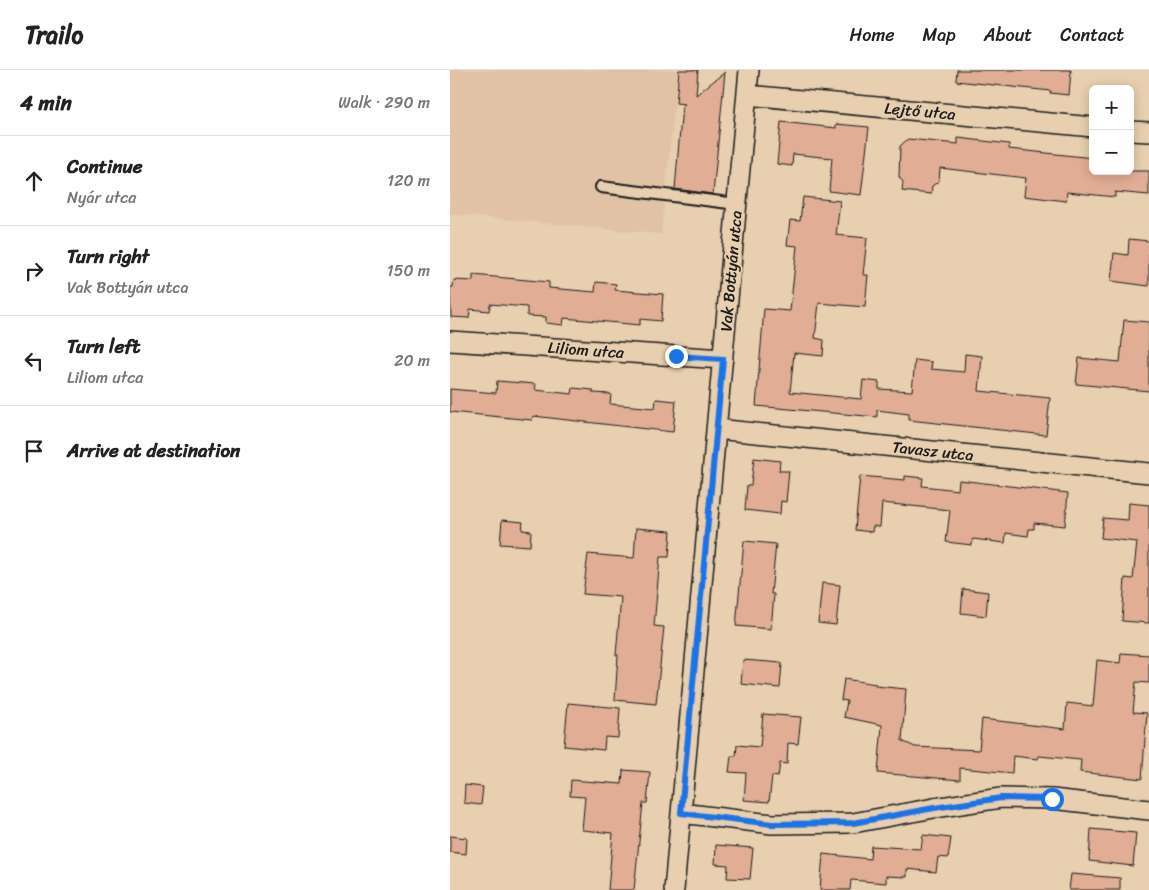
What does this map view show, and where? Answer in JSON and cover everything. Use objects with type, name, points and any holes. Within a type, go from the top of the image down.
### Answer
[{"type":"street","name":"Vak Bottyán utca","points":[[674,890],[748,70]]},
{"type":"street","name":"Lejtő utca","points":[[746,95],[1089,127]]},
{"type":"street","points":[[1134,130],[1149,132]]},
{"type":"street","name":"Liliom utca","points":[[450,341],[723,359]]},
{"type":"street","name":"Tavasz utca","points":[[716,429],[1149,473]]},
{"type":"street","points":[[681,813],[772,824],[853,823],[1001,798],[1052,799],[1149,810]]},
{"type":"lane","points":[[601,187],[737,204]]},
{"type":"shaded area","points":[[450,70],[678,70],[661,234],[450,214]]},
{"type":"building","points":[[679,70],[698,70],[696,95],[725,72],[713,194],[675,189],[682,106],[685,104],[676,103]]},
{"type":"building","points":[[957,70],[1071,70],[1069,95],[1050,93],[1051,91],[956,81]]},
{"type":"building","points":[[781,122],[836,128],[836,124],[869,127],[861,195],[829,191],[832,158],[793,154],[792,166],[777,164]]},
{"type":"building","points":[[958,138],[1009,144],[1009,149],[1089,158],[1089,175],[1134,175],[1134,171],[1149,171],[1149,195],[1115,192],[1115,197],[1067,192],[1066,201],[1024,196],[1026,178],[940,168],[939,181],[932,186],[931,194],[902,191],[903,182],[899,177],[900,146],[908,139],[958,144]]},
{"type":"building","points":[[803,197],[840,201],[836,235],[867,238],[863,275],[868,275],[865,307],[819,303],[815,338],[824,340],[823,356],[794,353],[790,392],[861,399],[863,380],[879,382],[879,389],[912,391],[915,360],[932,362],[931,369],[964,372],[965,354],[982,356],[979,391],[1050,398],[1046,435],[909,420],[909,414],[877,410],[877,417],[756,406],[764,309],[790,311],[797,246],[787,245],[790,220],[800,221]]},
{"type":"building","points":[[1129,239],[1149,241],[1149,286],[1111,281],[1114,253],[1128,255]]},
{"type":"building","points":[[473,275],[549,282],[549,288],[595,292],[596,282],[616,284],[615,290],[663,294],[661,321],[640,319],[640,325],[564,318],[563,325],[546,323],[546,317],[527,316],[527,307],[490,304],[489,311],[470,309],[469,318],[451,317],[450,287],[453,287],[454,280],[473,281]]},
{"type":"building","points":[[1124,320],[1149,322],[1149,391],[1076,384],[1079,358],[1120,362]]},
{"type":"building","points":[[497,381],[536,384],[535,390],[572,394],[573,388],[593,390],[593,393],[611,394],[610,404],[655,408],[656,399],[676,401],[673,432],[533,416],[532,420],[450,412],[450,389],[496,393]]},
{"type":"building","points":[[754,458],[780,461],[779,471],[789,471],[786,502],[781,501],[780,514],[745,510],[747,485],[751,485]]},
{"type":"building","points":[[860,476],[905,480],[905,476],[923,478],[922,486],[958,490],[959,480],[1068,493],[1065,526],[1034,523],[1034,529],[1029,529],[1028,536],[1006,533],[1005,543],[973,539],[972,545],[946,542],[950,510],[882,503],[880,527],[873,526],[872,532],[855,530]]},
{"type":"building","points":[[1129,503],[1149,505],[1149,623],[1122,621],[1125,578],[1133,579],[1137,542],[1101,538],[1103,518],[1128,520]]},
{"type":"building","points":[[502,520],[523,522],[522,530],[531,531],[530,546],[500,544]]},
{"type":"building","points":[[636,528],[671,531],[669,557],[660,557],[654,626],[664,627],[656,704],[615,700],[618,655],[616,655],[621,597],[583,594],[588,554],[634,558]]},
{"type":"building","points":[[744,541],[776,544],[771,594],[774,594],[771,629],[736,626]]},
{"type":"building","points":[[822,583],[840,585],[836,625],[818,623]]},
{"type":"building","points":[[963,589],[988,592],[986,616],[961,613]]},
{"type":"building","points":[[1121,653],[1149,655],[1149,683],[1136,682],[1133,712],[1147,713],[1142,779],[1080,772],[1081,760],[1039,756],[1038,759],[1013,756],[1012,773],[960,768],[960,780],[878,773],[882,725],[844,717],[847,701],[841,700],[844,679],[876,684],[875,686],[906,689],[902,741],[915,747],[979,750],[982,719],[1065,729],[1067,703],[1093,706],[1097,660],[1120,663]]},
{"type":"building","points":[[743,660],[782,663],[780,688],[741,684]]},
{"type":"building","points":[[568,703],[620,708],[618,738],[605,737],[604,750],[564,746]]},
{"type":"building","points":[[763,714],[801,717],[798,744],[788,743],[787,764],[780,763],[778,777],[772,776],[769,802],[744,800],[746,773],[729,772],[731,756],[736,756],[737,745],[760,747]]},
{"type":"building","points":[[623,770],[650,772],[647,803],[643,803],[634,890],[608,890],[613,833],[582,830],[585,797],[570,796],[571,780],[622,784]]},
{"type":"building","points":[[465,785],[483,787],[481,805],[464,803]]},
{"type":"building","points":[[1091,829],[1136,833],[1133,866],[1089,861]]},
{"type":"building","points":[[923,835],[951,838],[948,858],[938,857],[936,872],[907,869],[907,877],[886,876],[886,883],[851,880],[850,890],[820,890],[823,854],[870,859],[871,846],[921,849]]},
{"type":"building","points":[[450,836],[467,838],[466,854],[450,852]]},
{"type":"building","points":[[716,845],[753,848],[750,879],[727,878],[728,865],[715,864]]},
{"type":"building","points":[[1071,874],[1120,878],[1120,890],[1069,890]]},
{"type":"route","points":[[676,356],[723,359],[681,813],[772,824],[853,823],[1001,798],[1052,799]]}]
